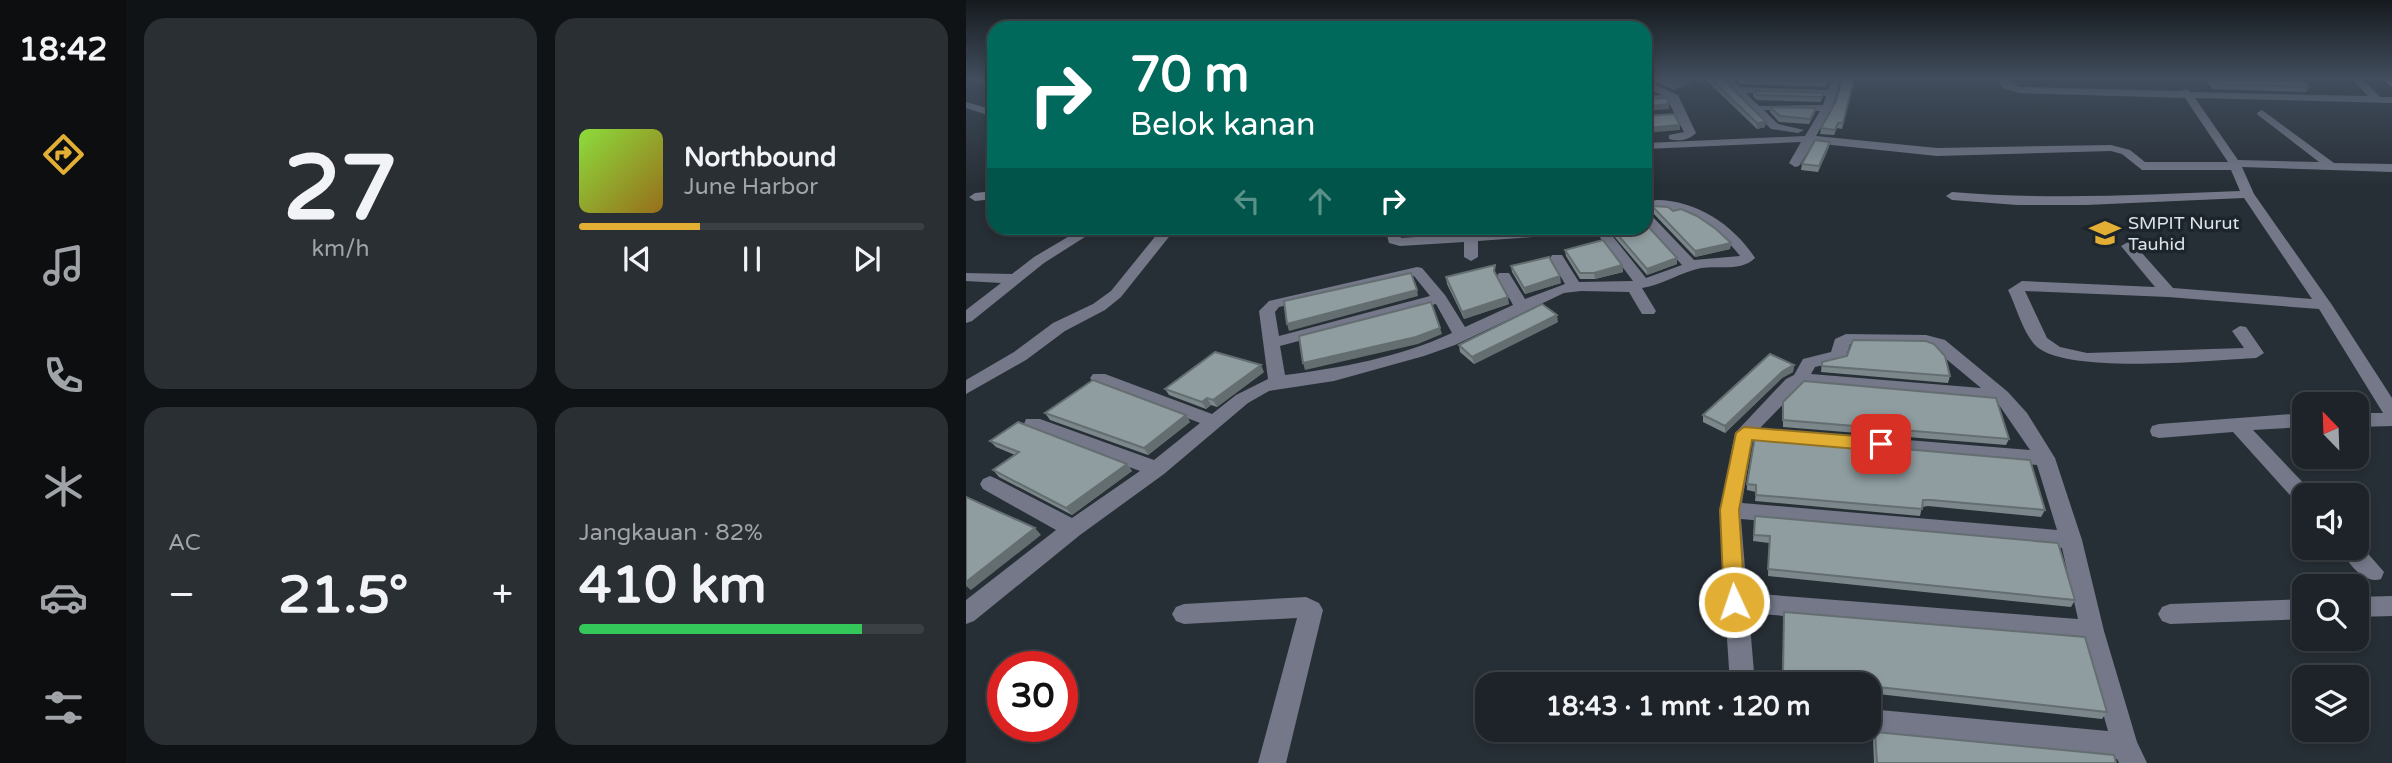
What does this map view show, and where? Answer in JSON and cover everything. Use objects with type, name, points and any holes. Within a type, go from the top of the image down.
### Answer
[{"type":"street","points":[[1652,138],[1690,135],[1673,115]]},
{"type":"street","points":[[1763,115],[1777,128],[1937,152],[2111,148],[2126,152],[2142,166],[2330,165],[2392,168]]},
{"type":"street","points":[[1795,163],[1824,115]]},
{"type":"street","points":[[2206,115],[2248,194],[2324,305],[2392,414]]},
{"type":"street","points":[[2264,115],[2330,165]]},
{"type":"street","points":[[1652,146],[1834,133]]},
{"type":"street","points":[[1973,151],[1979,164]]},
{"type":"street","points":[[1952,196],[2017,201],[2086,201],[2248,194]]},
{"type":"street","points":[[975,197],[987,196]]},
{"type":"street","points":[[966,613],[1073,529],[1157,469],[1251,393],[1277,382],[1321,377],[1418,352],[1461,335],[1550,292],[1574,286],[1608,289],[1638,285],[1691,266],[1740,262],[1748,258],[1725,233],[1696,211],[1664,202],[1652,205]]},
{"type":"street","points":[[1652,224],[1691,266]]},
{"type":"street","points":[[966,318],[1039,260],[1080,235]]},
{"type":"street","points":[[967,387],[1020,356],[1059,327],[1099,307],[1116,294],[1163,235]]},
{"type":"street","points":[[1393,235],[1394,240],[1400,242],[1502,235]]},
{"type":"street","points":[[1604,235],[1638,285],[1648,311]]},
{"type":"street","points":[[1471,237],[1471,257]]},
{"type":"street","points":[[2128,246],[2168,292]]},
{"type":"street","points":[[1557,258],[1574,286]]},
{"type":"street","points":[[1277,382],[1267,311],[1275,304],[1417,271],[1440,298],[1461,335]]},
{"type":"street","points":[[1504,276],[1521,305]]},
{"type":"street","points":[[966,277],[1016,279]]},
{"type":"street","points":[[2239,331],[2256,353],[2075,357],[2046,347],[2040,341],[2016,290],[2022,286],[2168,292],[2324,305]]},
{"type":"street","points":[[1270,343],[1440,298]]},
{"type":"street","points":[[1741,672],[1734,602],[1730,510],[1744,433],[1800,379],[1809,363],[1839,356],[1841,343],[1846,340],[1926,340],[1944,347],[2002,396],[2020,418],[2045,458],[2071,540],[2092,631],[2129,755],[1881,724]]},
{"type":"street","points":[[1099,378],[1216,422]]},
{"type":"street","points":[[1800,379],[2002,396]]},
{"type":"street","points":[[2370,420],[2392,419]]},
{"type":"street","points":[[2159,431],[2292,421]]},
{"type":"street","points":[[1033,424],[1157,469]]},
{"type":"street","points":[[2237,425],[2292,484]]},
{"type":"street","points":[[1744,433],[2045,458]]},
{"type":"street","points":[[990,484],[1073,529]]},
{"type":"street","points":[[1730,510],[2071,540]]},
{"type":"street","points":[[2362,560],[2373,572]]},
{"type":"street","points":[[1734,602],[2092,631]]},
{"type":"street","points":[[2369,607],[2392,606]]},
{"type":"street","points":[[1184,614],[1306,607],[1311,610],[1272,763]]},
{"type":"street","points":[[2170,614],[2292,609]]},
{"type":"building","points":[[1674,115],[1680,125],[1652,127],[1652,116]]},
{"type":"building","points":[[1748,115],[1759,115],[1766,122],[1757,123]]},
{"type":"building","points":[[1778,115],[1812,115],[1810,119]]},
{"type":"building","points":[[1829,115],[1845,115],[1843,123],[1838,123],[1835,130],[1821,128]]},
{"type":"building","points":[[1815,140],[1830,142],[1819,166],[1802,164]]},
{"type":"building","points":[[1652,206],[1668,207],[1673,211],[1681,209],[1697,216],[1731,243],[1695,251]]},
{"type":"building","points":[[1652,231],[1677,258],[1647,269],[1618,235],[1652,235]]},
{"type":"building","points":[[1603,240],[1622,265],[1594,273],[1580,273],[1565,250]]},
{"type":"building","points":[[1549,257],[1560,276],[1524,288],[1511,266]]},
{"type":"building","points":[[1495,265],[1494,271],[1508,297],[1462,312],[1446,277]]},
{"type":"building","points":[[1411,273],[1417,290],[1287,324],[1284,301]]},
{"type":"building","points":[[1431,302],[1440,328],[1416,337],[1303,363],[1299,336]]},
{"type":"building","points":[[1542,304],[1557,315],[1472,357],[1459,345]]},
{"type":"building","points":[[1853,340],[1926,341],[1934,344],[1945,356],[1950,376],[1822,366],[1822,362],[1847,356]]},
{"type":"building","points":[[1215,352],[1261,365],[1213,400],[1207,398],[1202,402],[1165,389]]},
{"type":"building","points":[[1770,354],[1794,365],[1783,371],[1725,426],[1703,415]]},
{"type":"building","points":[[1093,380],[1186,415],[1144,448],[1045,413]]},
{"type":"building","points":[[1804,381],[1996,398],[2009,439],[1783,420],[1783,402]]},
{"type":"building","points":[[1018,422],[1127,464],[1066,508],[993,470],[1019,452],[990,441]]},
{"type":"building","points":[[1755,436],[2030,460],[2045,510],[1931,500],[1923,500],[1922,509],[1756,495],[1756,485],[1747,484]]},
{"type":"building","points":[[966,497],[1035,528],[966,582]]},
{"type":"building","points":[[1755,516],[2058,543],[2075,600],[1768,569],[1770,536],[1754,535]]},
{"type":"building","points":[[1784,612],[2085,637],[2107,712],[1881,687],[1881,672],[1783,672]]},
{"type":"building","points":[[1881,733],[2114,755],[2116,763],[1877,763],[1876,742],[1881,742]]},
{"type":"place","name":"SMPIT Nurut Tauhid","points":[[2105,233]]},
{"type":"route","points":[[1734,602],[1730,510],[1744,433],[1881,444]]}]
